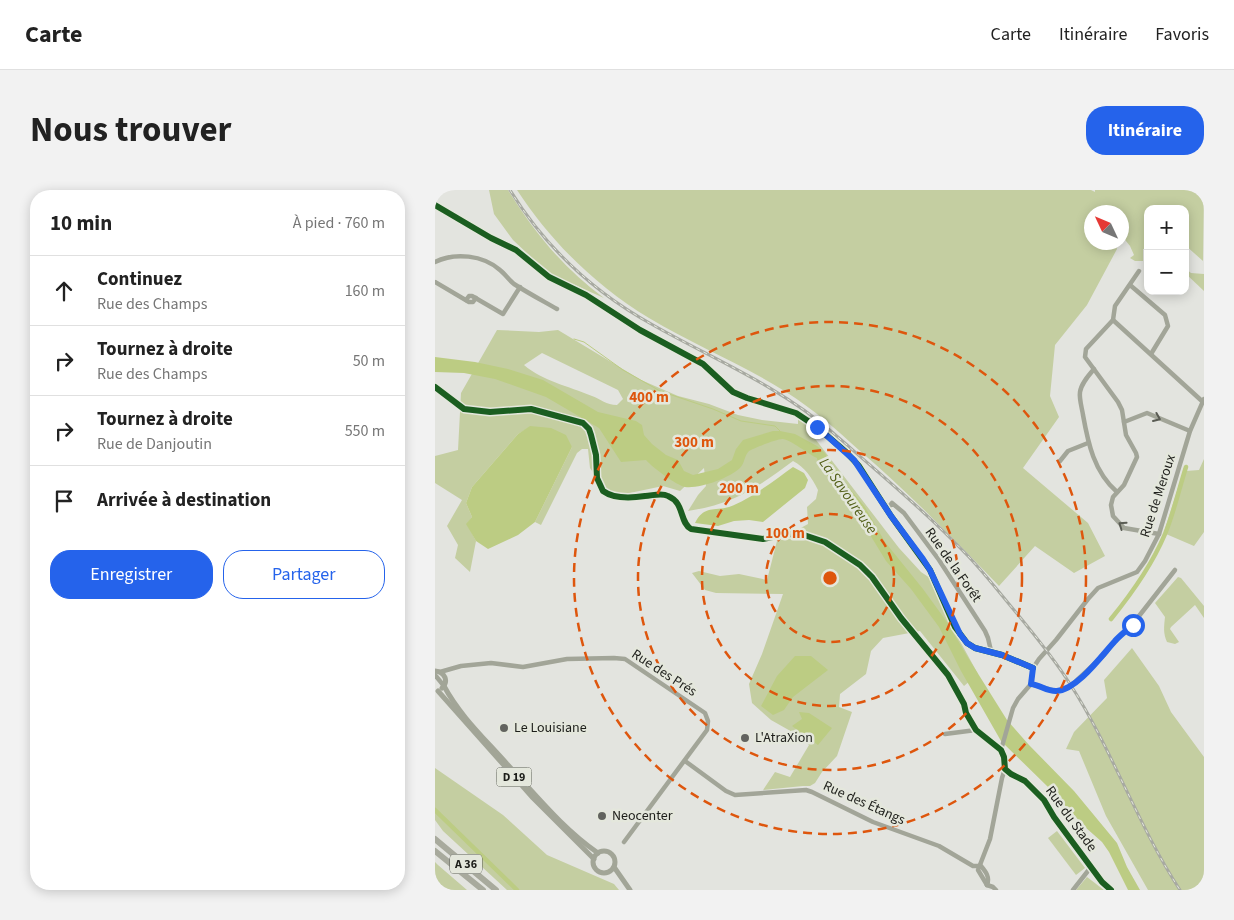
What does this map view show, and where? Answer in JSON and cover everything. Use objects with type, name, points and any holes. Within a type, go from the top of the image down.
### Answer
[{"type":"highway","name":"A 36","points":[[435,840],[496,890]]},
{"type":"highway","name":"A 36","points":[[435,851],[483,890]]},
{"type":"main road","points":[[436,691],[444,686],[446,679],[437,673]]},
{"type":"main road","name":"D 19","points":[[444,686],[462,714],[537,796],[569,829],[598,852]]},
{"type":"main road","name":"D 19","points":[[436,691],[533,798],[594,859]]},
{"type":"main road","points":[[623,882],[608,872],[599,871],[594,865],[594,859],[598,852],[607,851],[612,854],[615,860],[614,867],[630,890]]},
{"type":"main road","points":[[608,872],[614,867]]},
{"type":"street","points":[[435,205],[491,238],[516,250],[549,277],[586,295],[627,321],[703,364],[737,394],[793,412],[811,423],[852,458],[930,570],[960,634],[967,643],[975,648],[1019,661],[1033,668],[1031,684],[1013,708],[1002,748],[1005,769],[990,839],[978,870],[987,885],[996,890]]},
{"type":"street","points":[[435,262],[459,256],[475,257],[499,269],[511,282],[557,309]]},
{"type":"street","points":[[1139,271],[1115,306],[1113,320],[1086,349],[1085,357],[1118,402],[1126,435],[1137,457],[1124,485],[1117,492],[1111,505],[1113,516],[1124,528],[1159,534]]},
{"type":"street","points":[[435,282],[465,300],[469,296],[476,298],[503,314],[520,287]]},
{"type":"street","points":[[1130,285],[1165,315],[1168,321],[1168,326],[1151,354]]},
{"type":"street","points":[[1113,320],[1203,401]]},
{"type":"street","points":[[1094,369],[1088,376],[1079,394],[1088,443],[1101,473],[1117,492]]},
{"type":"street","name":"Rue de Meroux","points":[[1033,668],[1098,588],[1137,572],[1141,568],[1159,534],[1190,431],[1203,401]]},
{"type":"street","points":[[1124,422],[1147,413],[1190,431]]},
{"type":"street","points":[[1060,461],[1068,451],[1088,443]]},
{"type":"street","name":"Rue de la Forêt","points":[[887,509],[892,504],[904,513],[939,560],[985,631],[991,652]]},
{"type":"street","points":[[1031,684],[1055,691],[1066,689],[1075,682],[1104,655],[1115,640],[1133,625],[1175,570]]},
{"type":"street","name":"Rue des Prés","points":[[437,673],[491,663],[523,667],[567,659],[625,659],[705,714],[708,721],[707,730],[624,842]]},
{"type":"street","points":[[446,679],[454,669]]},
{"type":"street","points":[[437,673],[444,686]]},
{"type":"street","points":[[968,717],[976,730],[1002,748]]},
{"type":"street","points":[[945,734],[976,730]]},
{"type":"street","name":"Rue des Étangs","points":[[685,761],[726,791],[735,795],[806,790],[873,822],[937,845],[973,866],[979,866]]},
{"type":"street","name":"Rue du Stade","points":[[1005,769],[1032,787],[1091,867],[1073,890]]},
{"type":"shaded area","points":[[489,190],[508,190],[528,221],[551,249],[576,275],[604,298],[548,273],[513,240],[494,214]]},
{"type":"shaded area","points":[[517,190],[1091,190],[1095,192],[1095,190],[1204,190],[1203,261],[1189,249],[1189,205],[1144,205],[1143,261],[1135,261],[1130,258],[1134,255],[1129,245],[1129,205],[1084,205],[1084,250],[1116,250],[1087,305],[1055,345],[1050,396],[1059,417],[1023,468],[1088,523],[1105,556],[1074,573],[1035,546],[999,586],[914,500],[843,435],[796,399],[769,382],[649,318],[611,292],[576,262],[530,209]]},
{"type":"shaded area","points":[[1189,271],[1204,274],[1204,291],[1189,277]]},
{"type":"shaded area","points":[[497,330],[539,332],[558,330],[641,380],[678,396],[709,404],[738,415],[762,420],[798,424],[798,417],[818,431],[813,436],[899,548],[921,572],[933,580],[944,612],[978,674],[964,686],[920,631],[883,638],[871,651],[866,674],[840,694],[839,707],[852,712],[837,756],[822,772],[815,783],[810,786],[763,790],[775,772],[790,777],[809,745],[794,733],[771,720],[752,703],[749,684],[762,654],[783,594],[716,593],[705,590],[692,573],[699,571],[720,576],[739,574],[767,580],[777,541],[808,524],[807,507],[816,499],[818,490],[808,473],[793,461],[744,494],[718,504],[688,511],[706,486],[704,468],[680,491],[663,486],[625,494],[615,493],[603,487],[590,468],[588,449],[582,449],[577,453],[541,525],[535,522],[572,447],[530,427],[518,434],[472,487],[466,503],[472,517],[467,524],[476,541],[470,572],[455,558],[458,545],[447,526],[462,500],[435,483],[435,456],[458,450],[461,393]],"holes":[[[542,353],[618,390],[623,399],[617,405],[610,404],[539,375],[524,365]]]},
{"type":"shaded area","points":[[1204,459],[1204,532],[1194,546],[1164,532],[1182,475],[1186,471],[1199,470]]},
{"type":"shaded area","points":[[1178,577],[1181,578],[1204,606],[1204,618],[1195,605],[1171,627],[1170,629],[1179,642],[1175,644],[1167,642],[1164,633],[1165,617],[1155,603]]},
{"type":"shaded area","points":[[1132,648],[1159,686],[1171,712],[1204,757],[1204,890],[1148,890],[1106,816],[1079,751],[1066,749],[1074,732],[1107,698],[1104,680]]},
{"type":"shaded area","points":[[435,768],[503,815],[547,855],[614,884],[619,890],[507,890],[443,831],[435,820]]},
{"type":"shaded area","points":[[1057,831],[1085,868],[1076,875],[1048,838]]},
{"type":"shaded area","points":[[435,862],[438,865],[467,890],[435,890]]},
{"type":"shaded area","points":[[1087,877],[1104,890],[1076,890]]},
{"type":"water","name":"La Savoureuse","points":[[435,357],[475,362],[508,369],[543,380],[598,412],[636,421],[642,425],[644,435],[652,444],[666,455],[678,460],[684,471],[693,475],[718,469],[732,460],[736,449],[743,440],[773,431],[795,434],[817,446],[824,452],[865,507],[885,542],[947,622],[1007,720],[1074,791],[1117,843],[1127,867],[1140,890],[1128,890],[1102,842],[1001,741],[961,671],[939,627],[911,589],[886,561],[861,520],[818,465],[817,458],[785,439],[779,439],[749,451],[742,466],[735,472],[706,485],[685,487],[664,475],[646,460],[621,462],[599,428],[546,397],[495,379],[464,373],[435,372]]},
{"type":"water","points":[[530,426],[551,428],[566,435],[572,447],[535,522],[518,535],[488,549],[476,541],[466,524],[472,517],[466,503],[472,487],[518,434]]},
{"type":"water","points":[[793,467],[804,473],[808,480],[805,488],[763,522],[749,520],[734,521],[718,526],[695,523],[702,513],[729,507],[745,500]]},
{"type":"water","points":[[795,656],[811,656],[828,670],[793,697],[784,710],[773,715],[761,706],[777,676]]},
{"type":"water","points":[[799,712],[809,713],[832,728],[818,745],[792,726],[802,719]]},
{"type":"waterway","points":[[574,339],[584,342],[623,370],[660,391],[713,409],[741,421],[775,426],[780,431]]},
{"type":"waterway","points":[[1111,619],[1141,578],[1160,545],[1171,517],[1186,467]]},
{"type":"waterway","points":[[435,810],[517,890]]},
{"type":"railway","points":[[510,190],[539,231],[591,283],[653,325],[768,387],[812,416],[901,492],[968,556],[1039,641],[1070,684],[1099,735],[1151,840],[1180,890]]},
{"type":"cycle path","points":[[435,205],[491,238],[516,250],[549,277],[586,295],[640,330],[703,364],[733,392],[796,413],[817,427],[859,466],[891,516],[930,570],[955,627],[967,643],[975,648],[1002,655],[1033,668]]},
{"type":"cycle path","points":[[435,387],[464,409],[490,412],[531,409],[583,423],[589,429],[591,435],[596,455],[597,478],[603,491],[607,494],[623,497],[665,495],[677,503],[687,526],[691,529],[763,539],[787,534],[804,535],[825,542],[860,565],[872,577],[901,618],[948,675],[976,730],[1001,750],[1005,769],[1025,781],[1044,800],[1054,817],[1102,882],[1111,890]]},
{"type":"place","name":"Le Louisiane","points":[[504,728]]},
{"type":"place","name":"L'AtraXion","points":[[745,738]]},
{"type":"place","name":"Neocenter","points":[[602,816]]},
{"type":"route","points":[[817,427],[856,463],[891,516],[917,550],[930,570],[955,627],[967,643],[975,648],[1002,655],[1033,668],[1031,684],[1052,691],[1066,689],[1104,655],[1115,640],[1133,625]]}]
